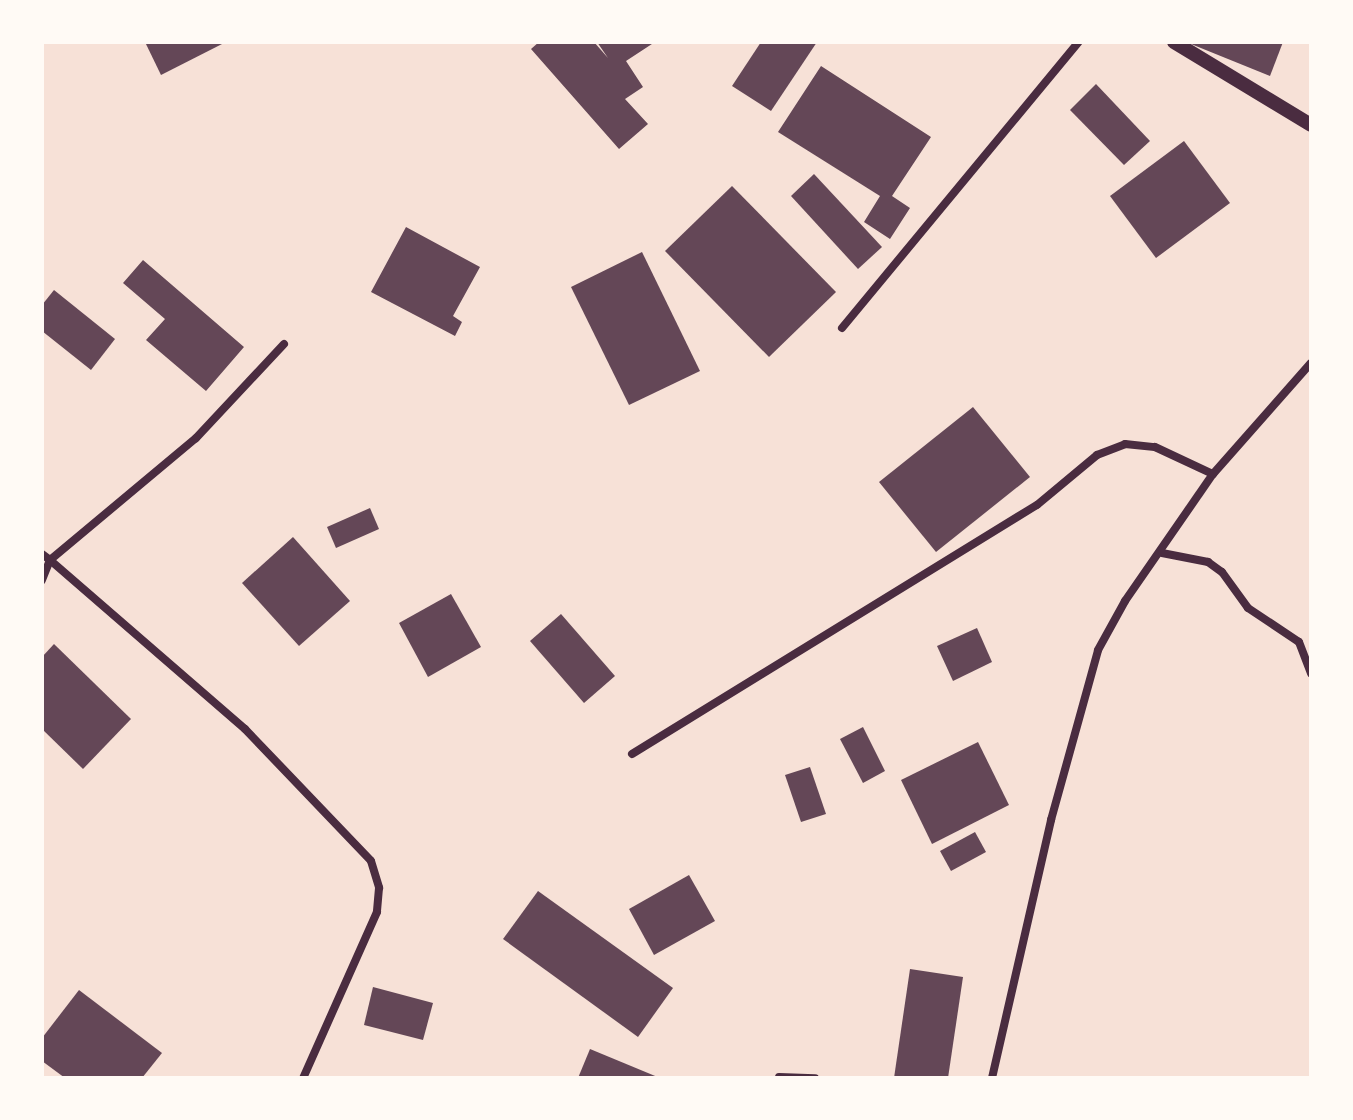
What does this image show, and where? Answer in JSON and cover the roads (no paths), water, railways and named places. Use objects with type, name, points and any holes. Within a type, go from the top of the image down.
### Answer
[{"type":"street","points":[[842,328],[1079,42]]},
{"type":"street","points":[[1174,42],[1311,125]]},
{"type":"street","points":[[42,580],[50,560],[196,438],[284,344]]},
{"type":"street","points":[[992,1078],[1051,820],[1098,650],[1125,601],[1162,553],[1213,474],[1311,363]]},
{"type":"street","points":[[632,754],[1037,505],[1097,455],[1125,444],[1155,447],[1213,474]]},
{"type":"street","points":[[1162,553],[1215,567],[1248,608],[1299,642],[1311,674]]},
{"type":"street","points":[[42,554],[245,729],[371,861],[379,888],[377,912],[303,1078]]},
{"type":"street","points":[[779,1077],[815,1078]]}]
